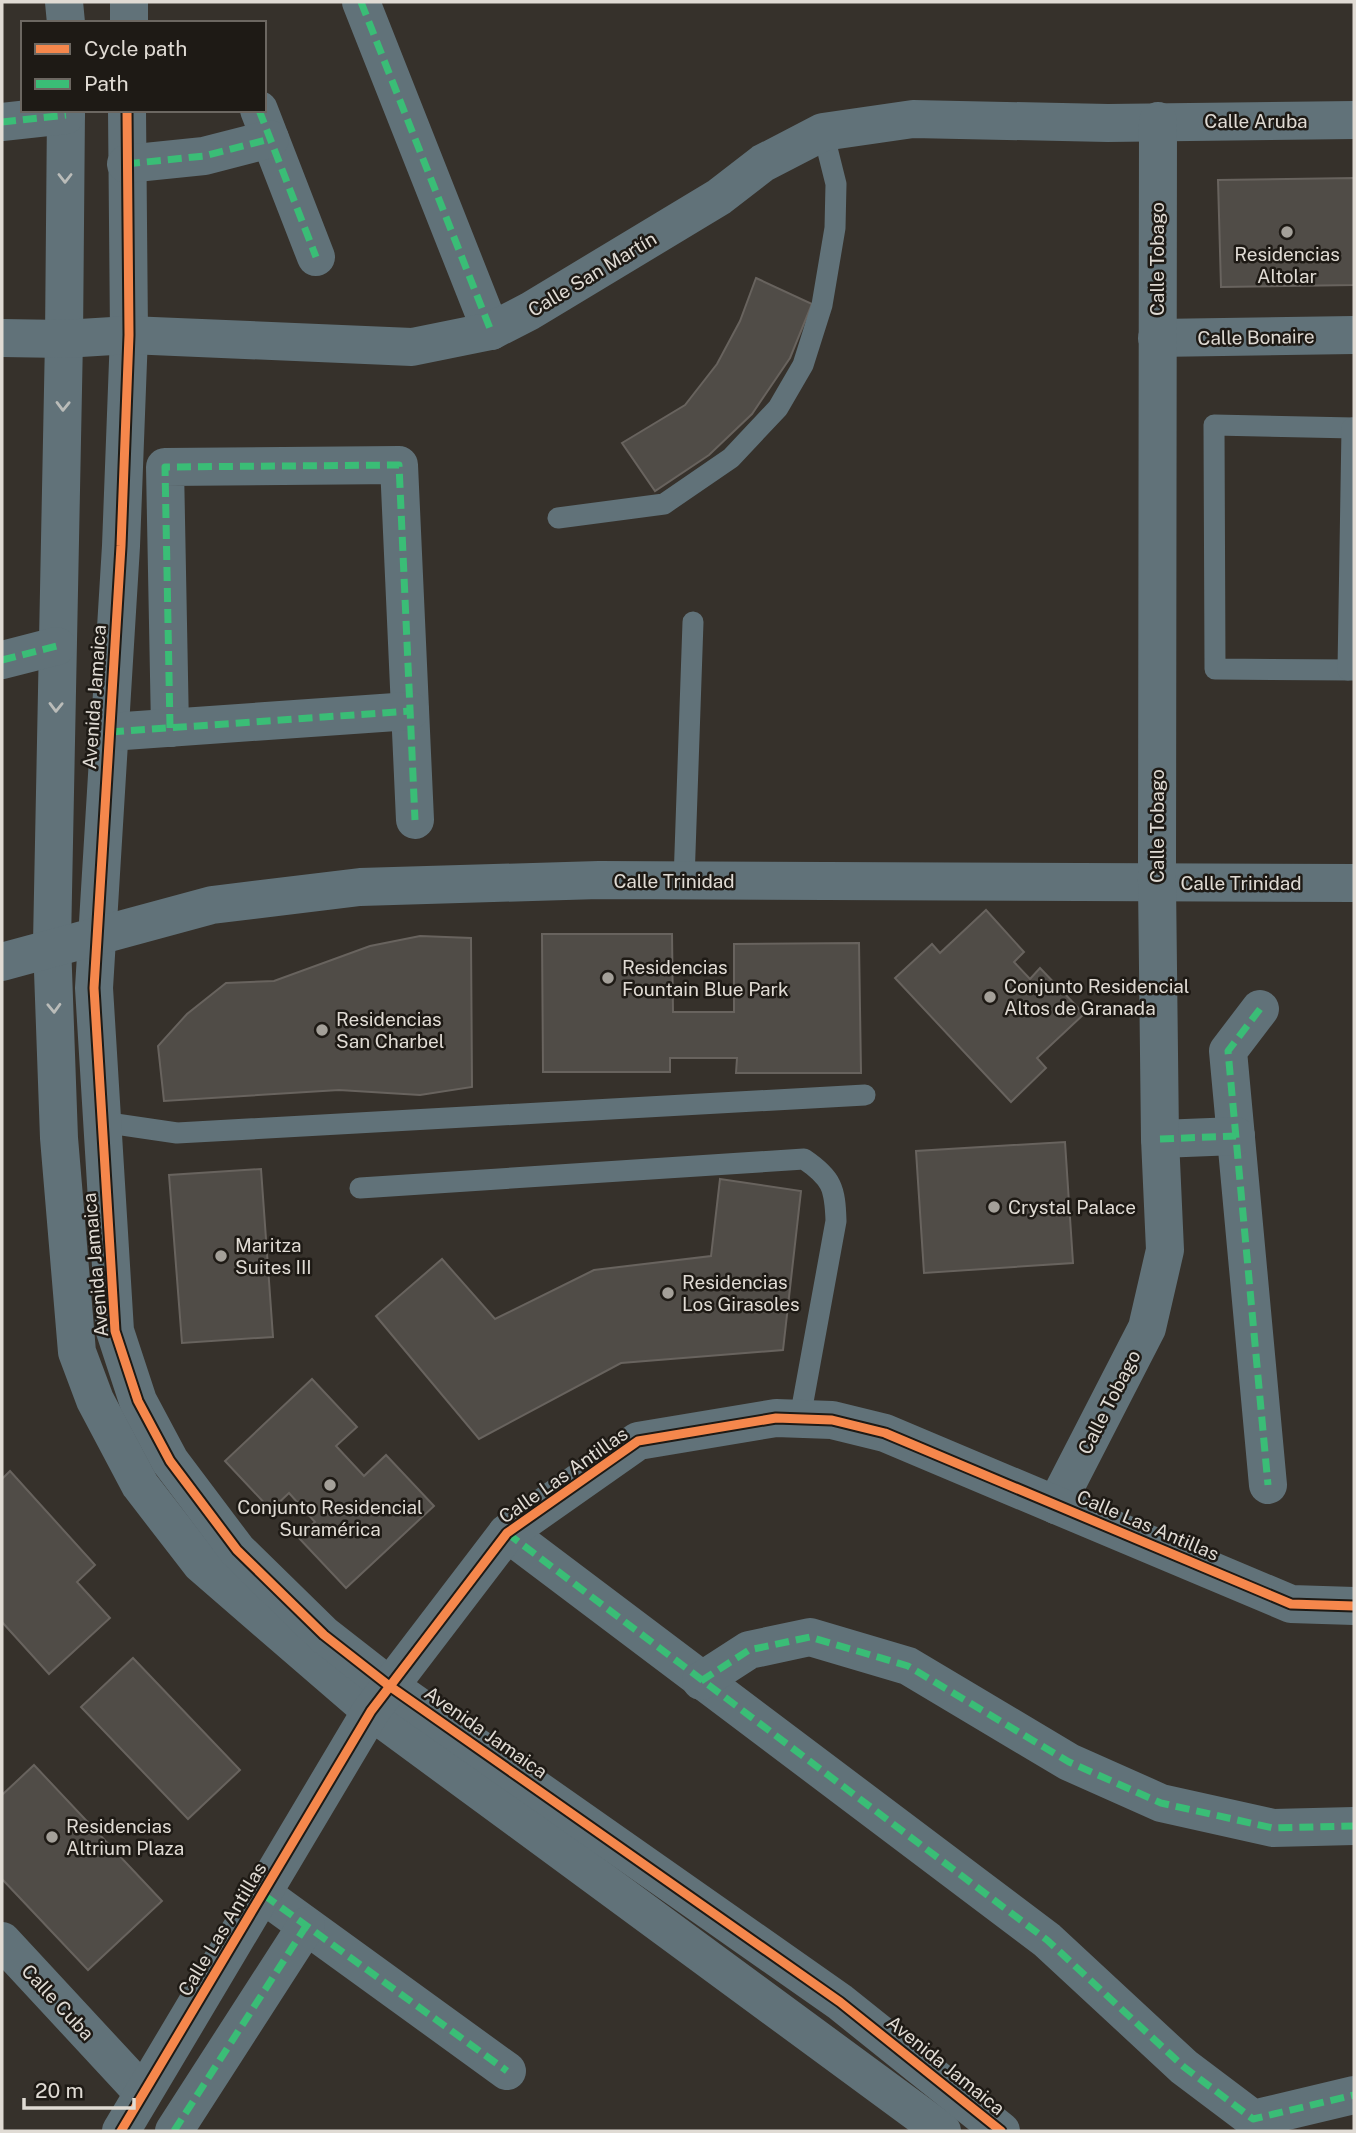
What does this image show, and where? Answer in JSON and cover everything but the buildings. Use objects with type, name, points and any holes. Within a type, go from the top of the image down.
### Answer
[{"type":"street","points":[[64,2],[66,21]]},
{"type":"street","points":[[129,2],[129,21]]},
{"type":"street","points":[[361,2],[491,331]]},
{"type":"street","name":"Avenida Jamaica","points":[[127,112],[129,335],[110,732],[94,988],[115,1331],[138,1401],[170,1461],[237,1550],[324,1635],[379,1698]]},
{"type":"street","points":[[2,122],[66,113]]},
{"type":"street","name":"Avenida Jamaica","points":[[66,113],[52,948],[59,1138],[77,1352],[94,1400],[140,1485],[201,1564],[379,1698],[840,2001],[952,2123],[1001,2131]]},
{"type":"street","name":"Calle San Martín","points":[[2,338],[64,339],[129,335],[412,347],[491,331],[596,273],[719,197],[763,163],[823,132],[913,119],[1158,121]]},
{"type":"street","name":"Calle Aruba","points":[[1158,121],[1354,120]]},
{"type":"street","name":"Calle Tobago","points":[[1056,1505],[1147,1328],[1165,1250],[1160,1139],[1157,883],[1158,121]]},
{"type":"street","points":[[126,164],[204,156],[264,124],[316,257]]},
{"type":"street","name":"Calle Bonaire","points":[[1157,338],[1354,335]]},
{"type":"street","points":[[170,728],[165,467],[399,465],[415,820]]},
{"type":"street","points":[[2,660],[57,646]]},
{"type":"street","points":[[110,732],[410,711]]},
{"type":"street","name":"Calle Trinidad","points":[[2,962],[212,905],[360,887],[684,881],[1354,883]]},
{"type":"street","points":[[1260,1009],[1228,1051],[1268,1485]]},
{"type":"street","points":[[1160,1139],[1236,1136]]},
{"type":"street","name":"Calle Las Antillas","points":[[121,2131],[379,1698],[507,1533],[638,1441],[776,1418],[832,1420],[885,1433],[1291,1604],[1354,1606]]},
{"type":"street","points":[[507,1533],[1047,1940],[1184,2067],[1253,2119],[1354,2095]]},
{"type":"street","points":[[701,1681],[749,1650],[810,1637],[908,1666],[1069,1762],[1161,1803],[1273,1828],[1354,1826]]},
{"type":"street","points":[[264,1895],[508,2071]]},
{"type":"street","points":[[174,2131],[306,1926]]},
{"type":"street","name":"Calle Cuba","points":[[2,1941],[143,2093]]},
{"type":"lane","points":[[558,518],[664,504],[732,458],[778,408],[803,365],[822,305],[835,228],[836,184],[823,132]]},
{"type":"lane","points":[[1214,425],[1353,428],[1351,670],[1215,669],[1214,425]]},
{"type":"lane","points":[[684,881],[693,622]]},
{"type":"lane","points":[[102,1122],[177,1133],[865,1095]]},
{"type":"lane","points":[[360,1188],[804,1158],[825,1174],[835,1195],[836,1221],[800,1419]]},
{"type":"marked path","points":[[361,2],[491,331]]},
{"type":"marked path","points":[[260,112],[316,257]]},
{"type":"marked path","points":[[2,122],[66,115]]},
{"type":"marked path","points":[[126,164],[204,156],[270,139]]},
{"type":"marked path","points":[[170,728],[165,467],[399,465],[415,820]]},
{"type":"marked path","points":[[2,660],[57,646]]},
{"type":"marked path","points":[[110,732],[410,711]]},
{"type":"marked path","points":[[1260,1009],[1228,1051],[1268,1485]]},
{"type":"marked path","points":[[1160,1139],[1236,1136]]},
{"type":"marked path","points":[[507,1533],[1047,1940],[1184,2067],[1253,2119],[1354,2095]]},
{"type":"marked path","points":[[701,1681],[749,1650],[810,1637],[908,1666],[1069,1762],[1161,1803],[1273,1828],[1354,1826]]},
{"type":"marked path","points":[[264,1895],[507,2071]]},
{"type":"marked path","points":[[174,2131],[306,1926]]},
{"type":"cycle path","points":[[127,112],[129,335],[121,546],[94,988],[115,1331],[138,1401],[170,1461],[237,1550],[324,1635],[388,1685],[840,2002],[1001,2131]]},
{"type":"cycle path","points":[[121,2131],[371,1711],[507,1533],[638,1441],[776,1418],[832,1420],[885,1433],[1291,1604],[1354,1606]]},
{"type":"place","name":"Residencias Altolar","points":[[1287,232]]},
{"type":"place","name":"Residencias Fountain Blue Park","points":[[608,978]]},
{"type":"place","name":"Conjunto Residencial Altos de Granada","points":[[990,997]]},
{"type":"place","name":"Residencias San Charbel","points":[[322,1030]]},
{"type":"place","name":"Crystal Palace","points":[[994,1207]]},
{"type":"place","name":"Maritza Suites III","points":[[221,1256]]},
{"type":"place","name":"Residencias Los Girasoles","points":[[668,1293]]},
{"type":"place","name":"Conjunto Residencial Suramérica","points":[[330,1485]]},
{"type":"place","name":"Residencias Altrium Plaza","points":[[52,1837]]}]
